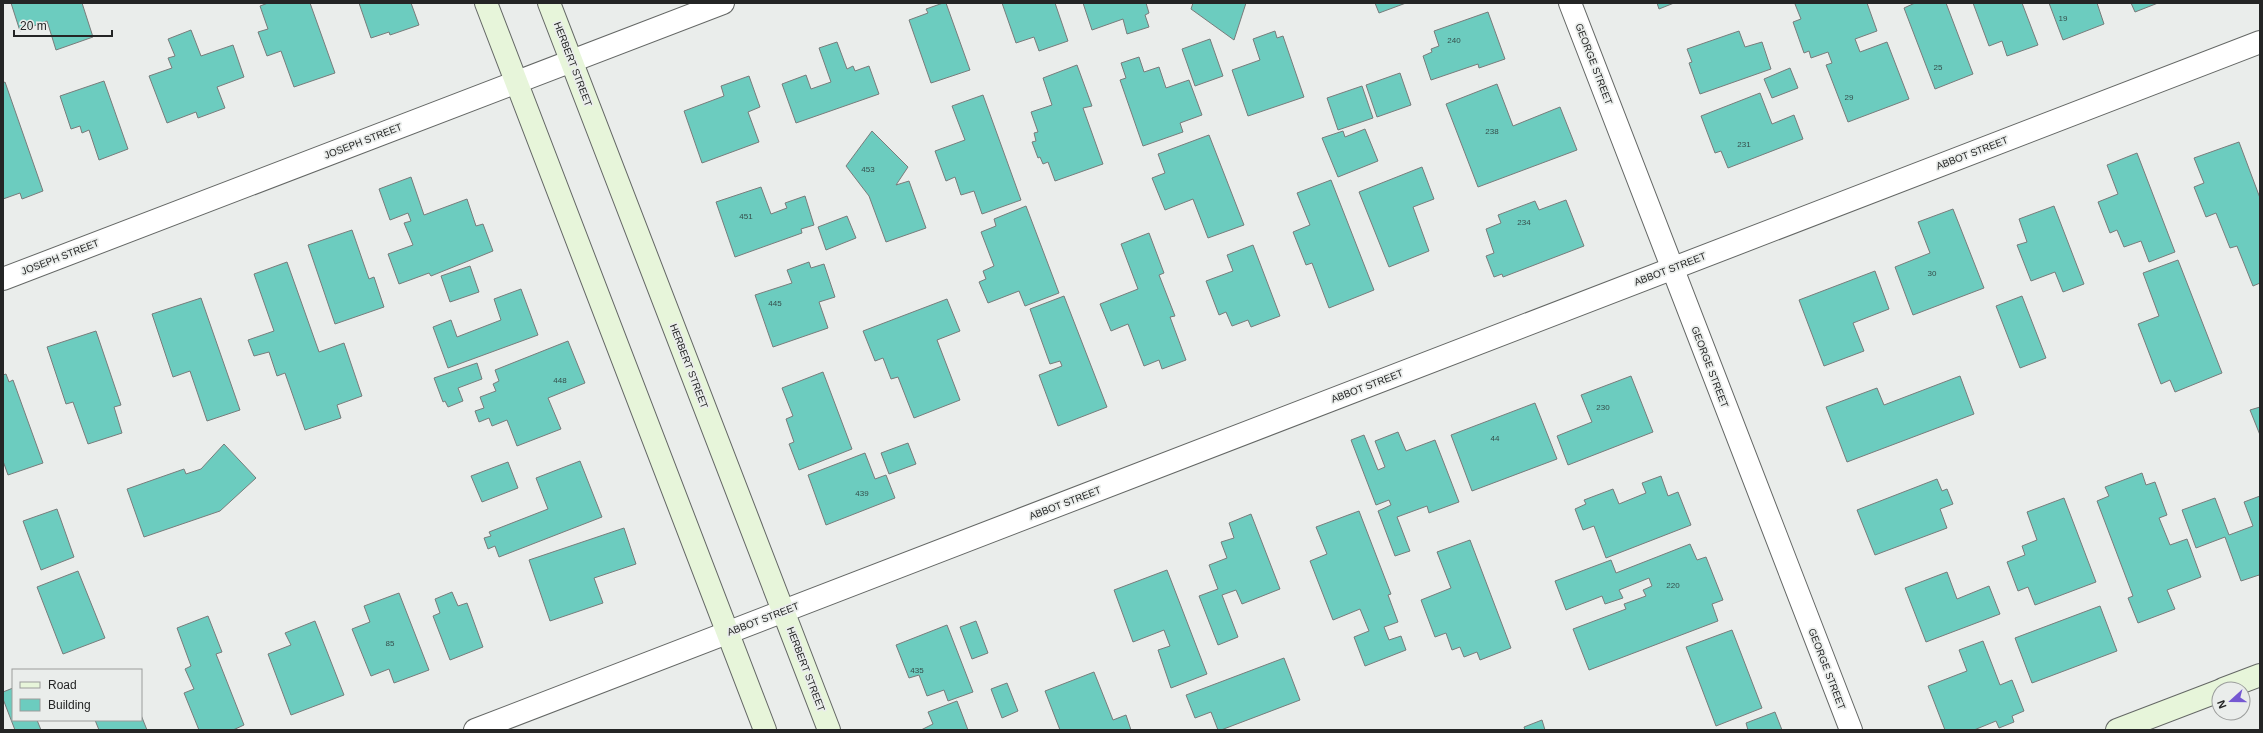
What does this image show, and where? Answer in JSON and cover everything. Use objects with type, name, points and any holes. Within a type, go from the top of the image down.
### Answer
[{"type":"street","points":[[486,3],[765,730]]},
{"type":"street","name":"HERBERT STREET","points":[[549,3],[829,730]]},
{"type":"street","name":"JOSEPH STREET","points":[[3,279],[723,3]]},
{"type":"street","name":"GEORGE STREET","points":[[1570,3],[1851,730]]},
{"type":"street","name":"ABBOT STREET","points":[[475,730],[2260,42]]},
{"type":"street","points":[[2244,681],[2260,675]]},
{"type":"street","points":[[2117,730],[2211,694]]},
{"type":"building","points":[[11,3],[82,3],[93,37],[56,50],[47,21],[20,31]]},
{"type":"building","points":[[268,3],[310,3],[335,73],[294,87],[281,51],[267,56],[258,32],[268,29],[260,6]]},
{"type":"building","points":[[359,3],[411,3],[419,25],[390,35],[389,32],[371,38]]},
{"type":"building","points":[[946,3],[970,70],[931,83],[909,20],[928,13],[926,9]]},
{"type":"building","points":[[1002,3],[1055,3],[1068,41],[1039,51],[1034,37],[1016,43]]},
{"type":"building","points":[[1083,3],[1146,3],[1149,13],[1145,15],[1149,27],[1127,34],[1123,19],[1092,30]]},
{"type":"building","points":[[1193,3],[1246,3],[1234,40],[1191,9]]},
{"type":"building","points":[[1375,3],[1406,3],[1379,13]]},
{"type":"building","points":[[1657,3],[1674,3],[1659,9]]},
{"type":"building","points":[[1867,3],[1877,31],[1855,39],[1860,52],[1887,42],[1909,99],[1848,122],[1826,65],[1832,63],[1828,52],[1811,58],[1809,51],[1804,53],[1793,22],[1801,19],[1795,4]]},
{"type":"building","points":[[1915,3],[1946,3],[1973,74],[1935,89],[1904,8]]},
{"type":"building","points":[[1973,3],[2022,3],[2038,45],[2007,56],[2002,41],[1989,46]]},
{"type":"building","points":[[2049,3],[2097,3],[2104,24],[2063,40]]},
{"type":"building","points":[[2131,3],[2158,3],[2135,12]]},
{"type":"building","points":[[1488,12],[1505,59],[1479,68],[1478,64],[1431,80],[1423,56],[1432,52],[1431,49],[1439,46],[1434,31]]},
{"type":"building","points":[[191,30],[201,56],[233,45],[244,77],[217,87],[225,108],[198,118],[196,112],[167,123],[149,76],[172,68],[168,58],[175,56],[168,39]]},
{"type":"building","points":[[1275,31],[1277,38],[1283,36],[1304,97],[1248,116],[1232,70],[1260,60],[1253,39]]},
{"type":"building","points":[[1739,31],[1745,47],[1762,42],[1771,69],[1700,94],[1689,63],[1692,62],[1687,49]]},
{"type":"building","points":[[1210,39],[1223,76],[1195,86],[1182,49]]},
{"type":"building","points":[[837,42],[847,69],[853,66],[855,71],[869,66],[879,94],[796,123],[782,84],[806,75],[811,89],[831,82],[819,48]]},
{"type":"building","points":[[1139,57],[1144,72],[1159,67],[1166,88],[1189,80],[1202,115],[1180,123],[1183,132],[1143,146],[1120,80],[1126,78],[1121,63]]},
{"type":"building","points":[[1077,65],[1092,106],[1083,108],[1103,164],[1055,181],[1048,162],[1043,164],[1040,157],[1038,158],[1032,142],[1036,141],[1034,133],[1038,132],[1031,112],[1052,105],[1043,78]]},
{"type":"building","points":[[1790,68],[1798,88],[1772,98],[1764,79]]},
{"type":"building","points":[[1400,73],[1411,105],[1377,117],[1366,85]]},
{"type":"building","points":[[749,76],[760,107],[748,112],[759,142],[702,163],[684,111],[724,96],[721,86]]},
{"type":"building","points":[[104,81],[128,149],[99,160],[89,130],[82,133],[80,126],[71,129],[60,96]]},
{"type":"building","points":[[5,82],[43,191],[22,199],[20,193],[3,199],[3,83]]},
{"type":"building","points":[[1497,84],[1513,126],[1560,107],[1577,150],[1478,187],[1446,104]]},
{"type":"building","points":[[1362,86],[1373,118],[1338,130],[1327,98]]},
{"type":"building","points":[[1760,93],[1772,124],[1794,115],[1803,139],[1728,168],[1721,151],[1715,153],[1701,116]]},
{"type":"building","points":[[983,95],[1021,200],[982,214],[974,191],[961,195],[955,177],[946,181],[935,151],[965,140],[952,106]]},
{"type":"building","points":[[1365,129],[1378,161],[1338,177],[1322,138],[1343,131],[1345,137]]},
{"type":"building","points":[[872,131],[908,167],[896,185],[909,181],[926,228],[886,242],[869,196],[846,166]]},
{"type":"building","points":[[1209,135],[1244,225],[1208,238],[1193,199],[1165,210],[1152,178],[1165,173],[1158,154]]},
{"type":"building","points":[[2239,142],[2260,198],[2260,283],[2253,286],[2237,246],[2230,248],[2216,213],[2206,217],[2194,187],[2204,183],[2194,158]]},
{"type":"building","points":[[2137,153],[2175,252],[2149,262],[2141,241],[2124,247],[2117,230],[2110,233],[2098,202],[2118,194],[2107,165]]},
{"type":"building","points":[[1422,167],[1434,199],[1413,207],[1429,251],[1389,267],[1359,192]]},
{"type":"building","points":[[411,177],[424,215],[467,199],[476,226],[483,224],[493,251],[431,276],[429,273],[399,284],[388,254],[413,245],[404,223],[411,221],[408,213],[390,220],[379,189]]},
{"type":"building","points":[[1331,180],[1374,290],[1329,308],[1312,263],[1306,265],[1293,232],[1310,225],[1297,193]]},
{"type":"building","points":[[761,187],[771,214],[787,208],[785,203],[805,196],[814,225],[801,229],[802,233],[735,257],[716,202]]},
{"type":"building","points":[[1566,200],[1584,246],[1503,277],[1502,274],[1494,277],[1486,256],[1494,253],[1486,229],[1501,223],[1498,215],[1535,201],[1539,210]]},
{"type":"building","points":[[1026,206],[1059,293],[1025,306],[1019,291],[988,303],[979,282],[986,279],[983,271],[994,266],[981,232],[996,226],[994,219]]},
{"type":"building","points":[[2054,206],[2084,284],[2063,292],[2055,272],[2031,281],[2017,245],[2027,242],[2019,219]]},
{"type":"building","points":[[1953,209],[1984,288],[1913,315],[1895,267],[1930,253],[1918,222]]},
{"type":"building","points":[[847,216],[856,238],[826,250],[818,227]]},
{"type":"building","points":[[352,230],[369,279],[374,277],[384,307],[335,324],[308,245]]},
{"type":"building","points":[[1149,233],[1164,273],[1159,275],[1175,316],[1170,317],[1186,360],[1162,369],[1159,360],[1144,366],[1128,324],[1111,331],[1100,304],[1138,289],[1121,244]]},
{"type":"building","points":[[1253,245],[1280,316],[1251,327],[1248,320],[1232,326],[1226,312],[1219,315],[1206,281],[1233,271],[1227,255]]},
{"type":"building","points":[[2178,260],[2222,373],[2175,392],[2170,380],[2161,384],[2138,324],[2159,316],[2143,273]]},
{"type":"building","points":[[287,262],[319,352],[344,343],[362,396],[337,405],[341,418],[305,430],[285,373],[277,376],[269,352],[254,356],[248,340],[274,331],[254,274]]},
{"type":"building","points":[[809,262],[811,268],[824,264],[835,297],[819,302],[828,328],[773,347],[755,295],[792,283],[787,270]]},
{"type":"building","points":[[470,266],[479,292],[450,302],[441,276]]},
{"type":"building","points":[[1875,271],[1889,309],[1853,323],[1864,351],[1824,366],[1799,300]]},
{"type":"building","points":[[521,289],[538,335],[448,368],[433,327],[451,320],[457,337],[501,320],[494,299]]},
{"type":"building","points":[[1064,296],[1107,407],[1058,426],[1039,375],[1062,366],[1060,361],[1050,364],[1030,309]]},
{"type":"building","points":[[2022,296],[2046,358],[2020,368],[1996,306]]},
{"type":"building","points":[[201,298],[240,410],[207,421],[190,371],[173,377],[152,314]]},
{"type":"building","points":[[947,299],[960,331],[937,340],[960,400],[914,418],[898,377],[891,379],[883,358],[875,361],[863,331]]},
{"type":"building","points":[[96,331],[121,405],[114,407],[122,433],[88,444],[73,402],[66,404],[47,347]]},
{"type":"building","points":[[568,341],[585,383],[548,398],[561,429],[517,446],[507,420],[492,426],[489,418],[479,422],[475,411],[484,408],[480,397],[496,391],[493,384],[499,381],[495,370]]},
{"type":"building","points":[[477,363],[482,379],[458,388],[463,401],[448,407],[445,401],[443,402],[434,378]]},
{"type":"building","points":[[823,372],[852,449],[799,470],[789,444],[794,442],[786,419],[793,416],[782,388]]},
{"type":"building","points":[[6,374],[9,382],[13,380],[43,463],[8,475],[3,461],[3,375]]},
{"type":"building","points":[[1631,376],[1653,432],[1568,465],[1557,436],[1592,422],[1581,395]]},
{"type":"building","points":[[1960,376],[1974,414],[1847,462],[1826,407],[1877,388],[1884,405]]},
{"type":"building","points":[[1535,403],[1557,459],[1472,491],[1451,435]]},
{"type":"building","points":[[2260,407],[2260,435],[2250,410]]},
{"type":"building","points":[[1398,432],[1406,451],[1435,440],[1459,502],[1429,513],[1427,506],[1397,517],[1410,551],[1395,556],[1378,511],[1391,505],[1389,500],[1376,505],[1351,440],[1364,435],[1378,470],[1385,467],[1375,441]]},
{"type":"building","points":[[908,443],[916,464],[889,474],[881,453]]},
{"type":"building","points":[[224,444],[256,478],[220,511],[144,537],[127,489],[184,469],[186,474],[201,469]]},
{"type":"building","points":[[865,453],[875,479],[886,475],[895,498],[826,525],[808,475]]},
{"type":"building","points":[[580,461],[602,517],[499,557],[495,546],[488,549],[484,538],[491,536],[489,532],[548,509],[536,478]]},
{"type":"building","points":[[508,462],[518,488],[482,502],[471,476]]},
{"type":"building","points":[[2142,473],[2146,485],[2155,482],[2167,515],[2159,518],[2170,545],[2187,539],[2201,577],[2167,590],[2175,609],[2138,623],[2128,598],[2133,596],[2097,501],[2109,496],[2105,487]]},
{"type":"building","points":[[1661,476],[1668,496],[1678,492],[1691,525],[1606,558],[1594,526],[1583,530],[1575,509],[1586,504],[1584,500],[1613,489],[1619,504],[1646,493],[1642,483]]},
{"type":"building","points":[[1937,479],[1942,491],[1947,489],[1953,504],[1940,509],[1947,528],[1875,555],[1857,510]]},
{"type":"building","points":[[2260,496],[2260,578],[2259,575],[2241,581],[2225,537],[2196,548],[2182,510],[2215,498],[2229,535],[2253,526],[2244,502]]},
{"type":"building","points":[[2064,498],[2096,582],[2035,605],[2028,587],[2018,591],[2007,562],[2025,555],[2022,546],[2037,540],[2027,512]]},
{"type":"building","points":[[57,509],[74,557],[41,570],[23,521]]},
{"type":"building","points":[[1359,511],[1391,594],[1388,595],[1398,622],[1384,627],[1389,640],[1401,636],[1406,650],[1365,666],[1354,637],[1369,631],[1360,609],[1333,620],[1310,561],[1327,554],[1316,527]]},
{"type":"building","points":[[1251,514],[1280,589],[1242,604],[1236,590],[1222,595],[1238,637],[1218,645],[1199,596],[1218,589],[1209,565],[1227,558],[1221,542],[1234,538],[1229,523]]},
{"type":"building","points":[[624,528],[636,564],[594,578],[603,603],[550,621],[529,560]]},
{"type":"building","points":[[1470,540],[1511,648],[1480,660],[1477,652],[1464,657],[1460,647],[1452,650],[1446,633],[1435,637],[1421,600],[1451,588],[1437,552]]},
{"type":"building","points":[[1690,544],[1697,560],[1706,557],[1723,600],[1712,604],[1718,621],[1589,670],[1573,629],[1626,609],[1624,604],[1646,596],[1643,590],[1652,586],[1649,578],[1619,590],[1623,598],[1605,604],[1602,596],[1566,610],[1555,581],[1611,560],[1616,573]]},
{"type":"building","points":[[1167,570],[1207,674],[1171,688],[1158,650],[1170,646],[1164,630],[1133,642],[1114,590]]},
{"type":"building","points":[[78,571],[105,638],[63,654],[37,587]]},
{"type":"building","points":[[1947,572],[1957,599],[1989,586],[2000,614],[1926,642],[1905,588]]},
{"type":"building","points":[[452,592],[458,606],[467,603],[483,647],[450,660],[433,616],[440,613],[435,599]]},
{"type":"building","points":[[399,593],[429,670],[394,683],[389,669],[371,676],[352,629],[370,622],[364,606]]},
{"type":"building","points":[[2100,606],[2117,651],[2032,683],[2015,638]]},
{"type":"building","points":[[208,616],[222,652],[216,654],[244,725],[233,730],[199,730],[184,693],[194,689],[185,669],[191,666],[177,628]]},
{"type":"building","points":[[315,621],[344,695],[291,715],[268,654],[291,645],[285,633]]},
{"type":"building","points":[[976,621],[988,653],[972,659],[960,627]]},
{"type":"building","points":[[947,625],[973,692],[948,701],[944,690],[927,696],[919,675],[909,678],[896,645]]},
{"type":"building","points":[[1732,630],[1762,708],[1716,726],[1686,647]]},
{"type":"building","points":[[1983,641],[2000,685],[2012,680],[2024,711],[2012,716],[2014,722],[1999,728],[1996,721],[1974,730],[1945,730],[1928,686],[1967,671],[1959,650]]},
{"type":"building","points":[[1284,658],[1300,700],[1221,730],[1218,730],[1211,712],[1195,718],[1186,695]]},
{"type":"building","points":[[1094,672],[1113,720],[1126,715],[1131,730],[1060,730],[1045,691]]},
{"type":"building","points":[[1007,683],[1018,711],[1002,718],[991,689]]},
{"type":"building","points":[[12,688],[12,721],[37,721],[41,730],[15,730],[3,699],[3,692]]},
{"type":"building","points":[[957,701],[968,730],[921,730],[933,724],[928,712]]},
{"type":"building","points":[[1775,712],[1782,730],[1748,730],[1746,723]]},
{"type":"building","points":[[142,718],[147,730],[99,730],[95,721],[142,721]]},
{"type":"building","points":[[1542,720],[1545,730],[1525,730],[1524,727]]}]
